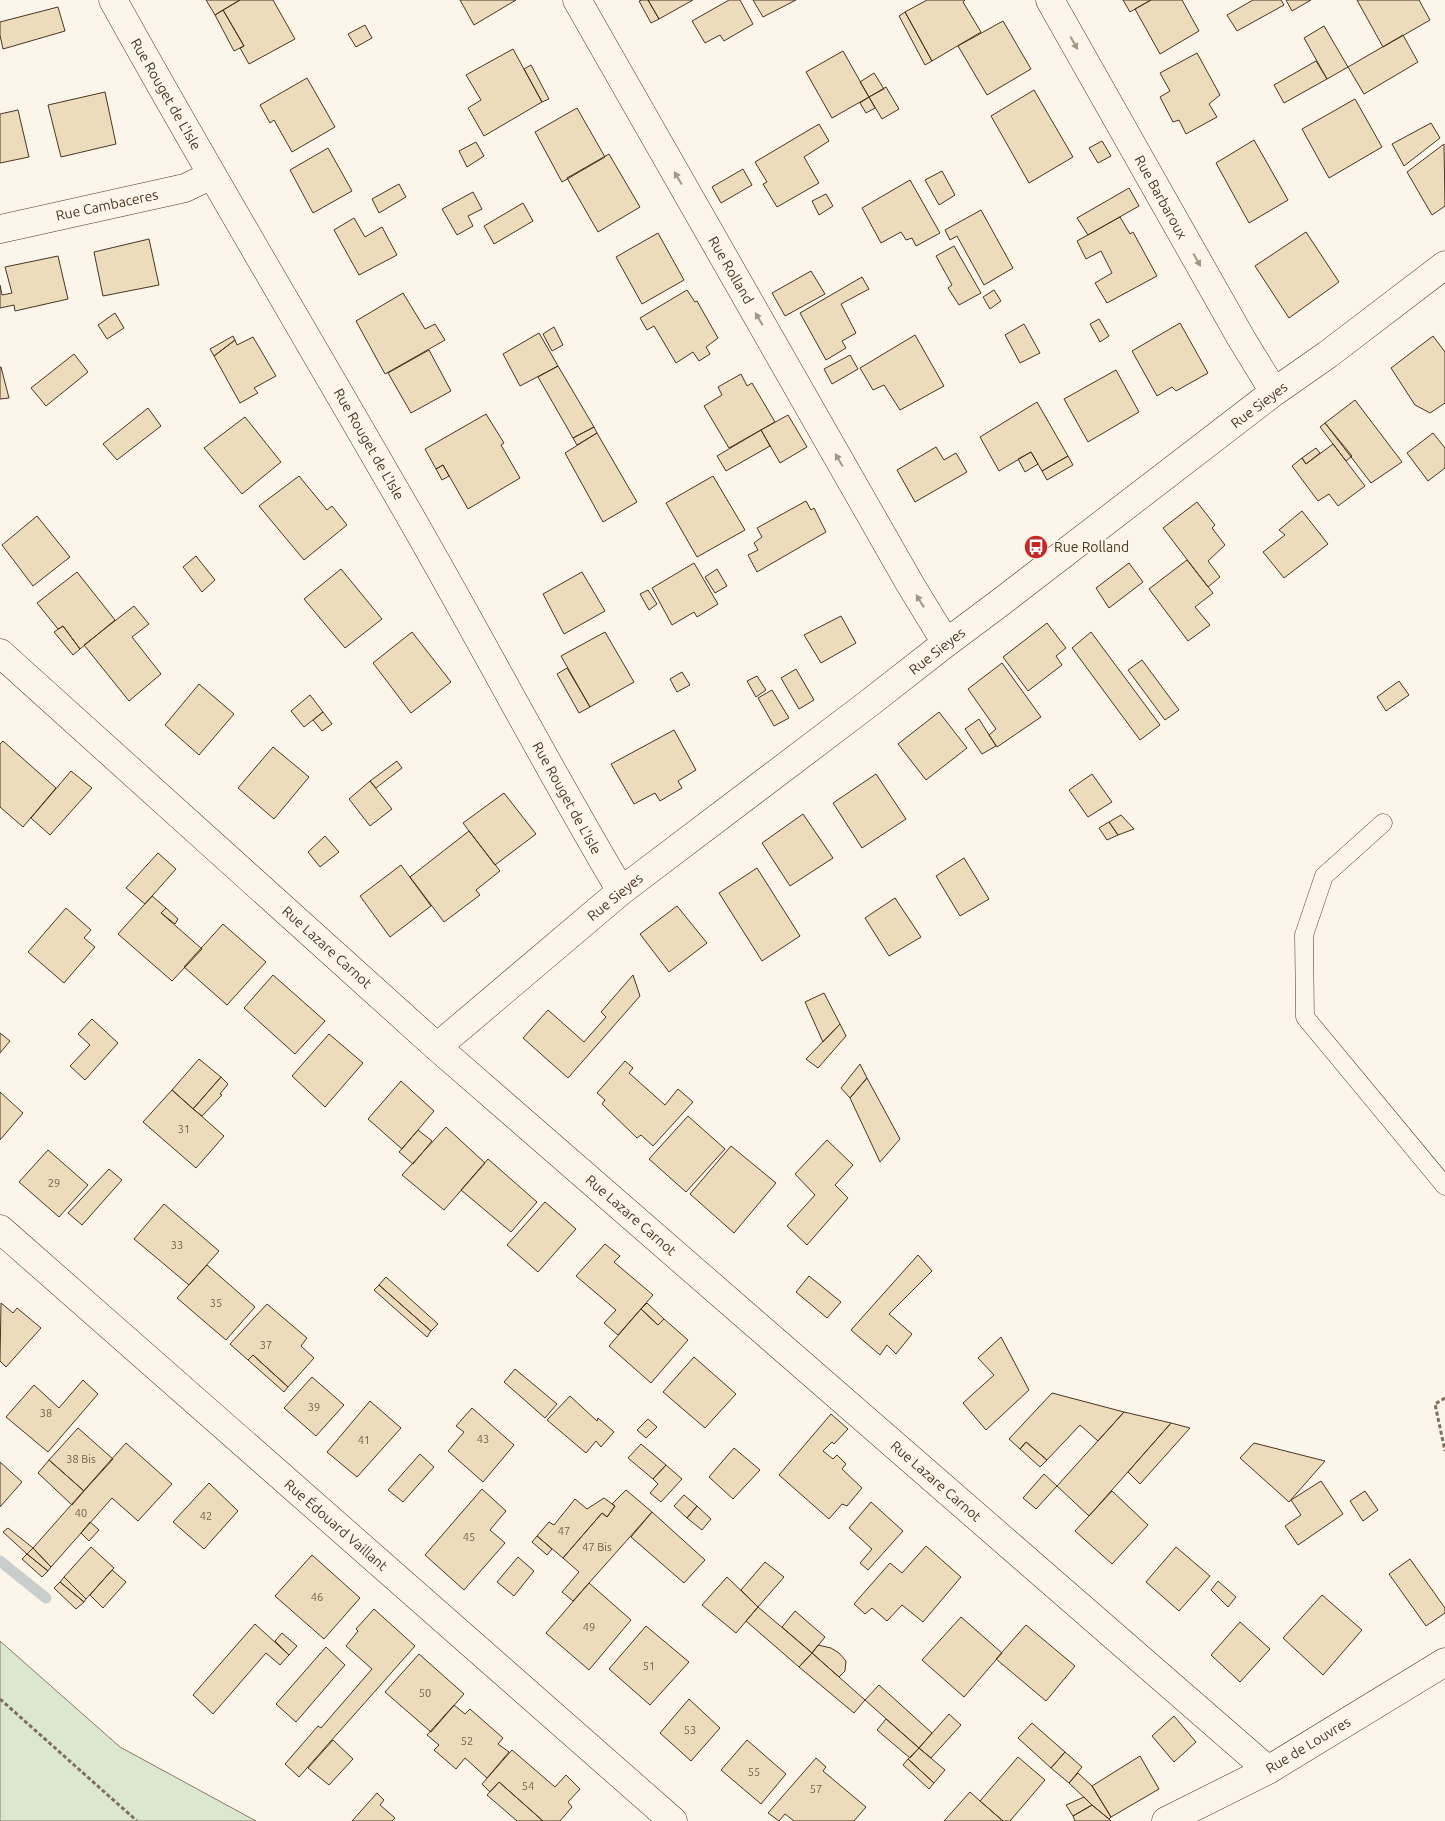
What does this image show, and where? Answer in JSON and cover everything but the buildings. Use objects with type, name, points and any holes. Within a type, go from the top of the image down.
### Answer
[{"type":"street","name":"Rue Rouget de L'Isle","points":[[113,0],[255,251],[390,479],[584,830],[620,891]]},
{"type":"street","name":"Rue Rolland","points":[[577,0],[910,584],[946,643]]},
{"type":"street","name":"Rue Barbaroux","points":[[1050,0],[1240,338],[1274,392]]},
{"type":"street","name":"Rue Cambaceres","points":[[0,229],[185,188],[212,175]]},
{"type":"street","name":"Rue Sieyes","points":[[437,1047],[620,891],[868,704],[1274,392],[1327,355],[1445,265]]},
{"type":"street","name":"Rue Lazare Carnot","points":[[0,653],[437,1047],[1268,1770]]},
{"type":"street","name":"Rue Édouard Vaillant","points":[[0,1229],[673,1821]]},
{"type":"street","name":"Rue de Louvres","points":[[1166,1821],[1268,1770],[1445,1662]]},
{"type":"lane","points":[[1383,822],[1324,876],[1304,935],[1305,1017],[1445,1186]]},
{"type":"path","points":[[1445,1398],[1435,1404],[1445,1451]]},
{"type":"path","points":[[0,1699],[137,1821]]},
{"type":"green space","points":[[0,1641],[120,1747],[256,1821],[0,1821]]},
{"type":"waterway","points":[[0,1561],[46,1598]]},
{"type":"place","name":"Rue Rolland","points":[[1036,547]]}]
